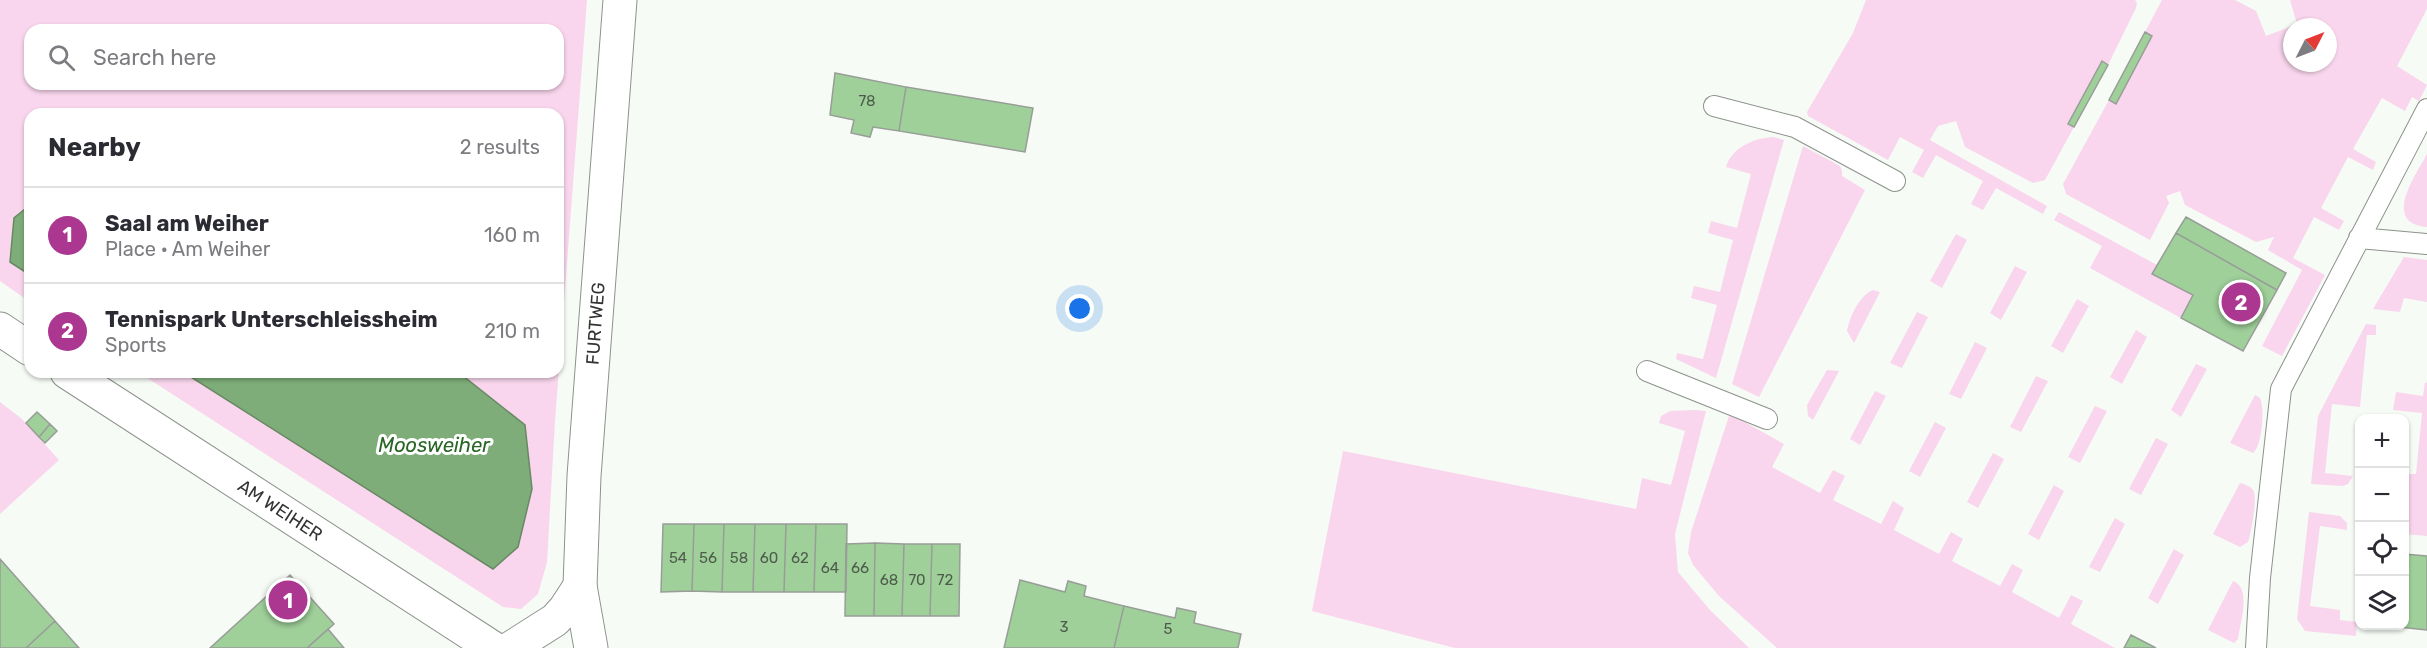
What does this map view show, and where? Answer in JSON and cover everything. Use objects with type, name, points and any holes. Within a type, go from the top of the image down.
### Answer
[{"type":"street","name":"FURTWEG","points":[[591,648],[580,586],[584,476],[620,0]]},
{"type":"street","points":[[0,329],[24,344]]},
{"type":"street","name":"AM WEIHER","points":[[76,378],[493,648]]},
{"type":"street","points":[[511,648],[555,620],[580,586]]},
{"type":"lane","points":[[1714,106],[1795,127],[1895,182]]},
{"type":"lane","points":[[2256,648],[2259,578],[2281,389],[2427,109]]},
{"type":"lane","points":[[2359,238],[2427,244]]},
{"type":"lane","points":[[1647,370],[1767,419]]},
{"type":"shaded area","points":[[0,0],[587,0],[564,303],[564,108],[24,108],[24,210],[14,218],[10,262],[24,271],[24,298],[0,281]]},
{"type":"shaded area","points":[[1866,0],[2135,0],[2136,8],[2108,65],[2069,124],[2074,127],[2045,180],[2033,183],[1965,147],[1956,121],[1938,126],[1930,140],[2047,206],[2043,214],[1996,188],[1983,210],[1971,204],[1983,181],[1936,155],[1923,178],[1912,172],[1924,150],[1900,137],[1888,160],[1808,116],[1807,112],[1853,33]]},
{"type":"shaded area","points":[[2162,0],[2235,0],[2256,11],[2266,36],[2283,29],[2283,72],[2337,72],[2337,18],[2295,18],[2290,0],[2427,0],[2427,9],[2397,66],[2427,85],[2419,101],[2412,97],[2405,111],[2382,98],[2353,149],[2376,162],[2373,170],[2348,157],[2321,208],[2344,221],[2339,230],[2314,217],[2293,258],[2325,275],[2282,356],[2262,346],[2302,270],[2268,250],[2274,237],[2256,242],[2185,205],[2180,191],[2166,196],[2169,203],[2150,240],[2066,194],[2063,184],[2109,100],[2116,103],[2152,37],[2145,32]]},
{"type":"shaded area","points":[[1774,137],[1784,140],[1716,378],[1676,359],[1677,353],[1703,359],[1717,305],[1691,298],[1694,286],[1720,292],[1733,240],[1708,233],[1711,221],[1737,228],[1751,174],[1726,167],[1729,160],[1745,145],[1759,139]]},
{"type":"shaded area","points":[[1803,146],[1840,166],[1842,176],[1865,190],[1759,397],[1732,384]]},
{"type":"shaded area","points":[[2427,154],[2427,227],[2413,224],[2406,217],[2404,208],[2410,185]]},
{"type":"shaded area","points":[[2059,212],[2157,265],[2153,274],[2193,295],[2181,318],[2090,268],[2102,246],[2054,220]]},
{"type":"shaded area","points":[[1956,234],[1967,240],[1942,288],[1930,281]]},
{"type":"shaded area","points":[[2404,257],[2427,260],[2427,302],[2404,298],[2400,312],[2373,309]]},
{"type":"shaded area","points":[[2015,266],[2027,272],[2001,320],[1990,313]]},
{"type":"shaded area","points":[[1873,290],[1880,292],[1854,343],[1847,331],[1850,319],[1859,302]]},
{"type":"shaded area","points":[[2077,299],[2089,306],[2063,353],[2051,346]]},
{"type":"shaded area","points":[[1917,312],[1928,317],[1902,368],[1890,363]]},
{"type":"shaded area","points":[[2366,324],[2376,325],[2376,335],[2367,335],[2360,407],[2332,404],[2325,473],[2353,476],[2348,484],[2343,486],[2311,484],[2318,416]]},
{"type":"shaded area","points":[[2136,330],[2147,337],[2122,384],[2110,377]]},
{"type":"shaded area","points":[[1975,342],[1987,348],[1961,399],[1949,394]]},
{"type":"shaded area","points":[[2196,364],[2207,369],[2181,417],[2171,410]]},
{"type":"shaded area","points":[[1827,370],[1839,371],[1813,420],[1808,416],[1807,405]]},
{"type":"shaded area","points":[[2036,376],[2048,381],[2021,432],[2010,427]]},
{"type":"shaded area","points":[[147,378],[192,378],[493,568],[463,378],[558,378],[547,562],[538,594],[521,609],[503,607]]},
{"type":"shaded area","points":[[2425,382],[2427,383],[2427,536],[2409,534],[2409,474],[2416,474],[2422,413],[2393,410],[2396,392],[2423,396]]},
{"type":"shaded area","points":[[1875,391],[1886,396],[1860,445],[1850,439]]},
{"type":"shaded area","points":[[2255,395],[2262,403],[2262,418],[2259,443],[2253,453],[2230,443]]},
{"type":"shaded area","points":[[0,402],[22,419],[59,460],[0,514]]},
{"type":"shaded area","points":[[2095,406],[2107,411],[2080,463],[2068,457]]},
{"type":"shaded area","points":[[1670,411],[1706,411],[1675,534],[1678,572],[1710,610],[1749,648],[1455,648],[1312,611],[1343,451],[1636,509],[1642,478],[1671,485],[1685,431],[1659,423],[1661,416]]},
{"type":"shaded area","points":[[1729,416],[1741,420],[1784,444],[1772,467],[1820,493],[1833,470],[1845,476],[1833,500],[1881,524],[1893,501],[1904,508],[1894,530],[1939,554],[1951,532],[1963,539],[1952,561],[2000,586],[2012,564],[2023,570],[2012,592],[2059,618],[2071,595],[2083,601],[2071,624],[2115,648],[1777,648],[1719,596],[1693,565],[1688,553],[1691,532]]},
{"type":"shaded area","points":[[1935,422],[1946,428],[1920,477],[1909,471]]},
{"type":"shaded area","points":[[2156,438],[2168,444],[2141,495],[2129,489]]},
{"type":"shaded area","points":[[1993,453],[2004,459],[1978,508],[1967,502]]},
{"type":"shaded area","points":[[2240,483],[2253,490],[2255,500],[2248,542],[2240,547],[2213,534]]},
{"type":"shaded area","points":[[2054,485],[2064,491],[2039,540],[2028,534]]},
{"type":"shaded area","points":[[2309,512],[2340,516],[2347,523],[2347,530],[2320,526],[2310,606],[2340,610],[2340,620],[2355,622],[2356,636],[2305,631],[2297,619]]},
{"type":"shaded area","points":[[2115,518],[2125,524],[2100,572],[2089,567]]},
{"type":"shaded area","points":[[2174,549],[2184,555],[2158,604],[2148,598]]},
{"type":"shaded area","points":[[2233,581],[2239,585],[2243,598],[2238,639],[2234,643],[2208,630]]},
{"type":"water","points":[[24,210],[24,271],[10,262],[14,218]]},
{"type":"water","name":"Moosweiher","points":[[192,378],[466,378],[525,425],[532,489],[518,547],[493,569]]},
{"type":"building","points":[[2145,32],[2152,36],[2116,104],[2109,100]]},
{"type":"building","points":[[2102,61],[2108,65],[2074,127],[2068,124]]},
{"type":"building","points":[[835,73],[906,87],[899,131],[873,127],[870,137],[851,133],[854,120],[830,115]]},
{"type":"building","points":[[906,87],[1033,108],[1025,152],[899,131]]},
{"type":"building","points":[[2186,217],[2286,273],[2277,290],[2176,233]]},
{"type":"building","points":[[2176,233],[2277,290],[2243,351],[2181,318],[2193,295],[2152,274]]},
{"type":"building","points":[[37,412],[50,424],[39,437],[26,423]]},
{"type":"building","points":[[50,424],[57,431],[45,443],[39,437]]},
{"type":"building","points":[[663,524],[694,524],[692,591],[661,592]]},
{"type":"building","points":[[694,524],[724,524],[722,592],[692,591]]},
{"type":"building","points":[[724,524],[755,524],[753,592],[722,592]]},
{"type":"building","points":[[755,524],[786,524],[784,592],[753,592]]},
{"type":"building","points":[[786,524],[816,524],[814,592],[784,592]]},
{"type":"building","points":[[816,524],[847,524],[846,592],[814,592]]},
{"type":"building","points":[[875,543],[874,616],[845,616],[846,544]]},
{"type":"building","points":[[875,543],[904,544],[902,616],[874,616]]},
{"type":"building","points":[[904,544],[932,544],[930,616],[902,616]]},
{"type":"building","points":[[932,544],[960,544],[959,616],[930,616]]},
{"type":"building","points":[[2409,554],[2427,556],[2427,630],[2409,628]]},
{"type":"building","points":[[0,559],[55,621],[26,648],[0,648]]},
{"type":"building","points":[[290,575],[334,624],[307,648],[210,648]]},
{"type":"building","points":[[1020,580],[1065,592],[1068,581],[1086,586],[1084,596],[1124,606],[1114,648],[1004,648]]},
{"type":"building","points":[[1124,606],[1175,618],[1177,608],[1196,612],[1194,623],[1241,634],[1238,648],[1114,648]]},
{"type":"building","points":[[55,621],[79,648],[26,648]]},
{"type":"building","points":[[328,629],[344,648],[307,648]]},
{"type":"building","points":[[2131,635],[2156,648],[2124,648]]},
{"type":"place","name":"Tennispark Unterschleissheim","points":[[2241,302]]},
{"type":"place","name":"Saal am Weiher","points":[[288,600]]}]
